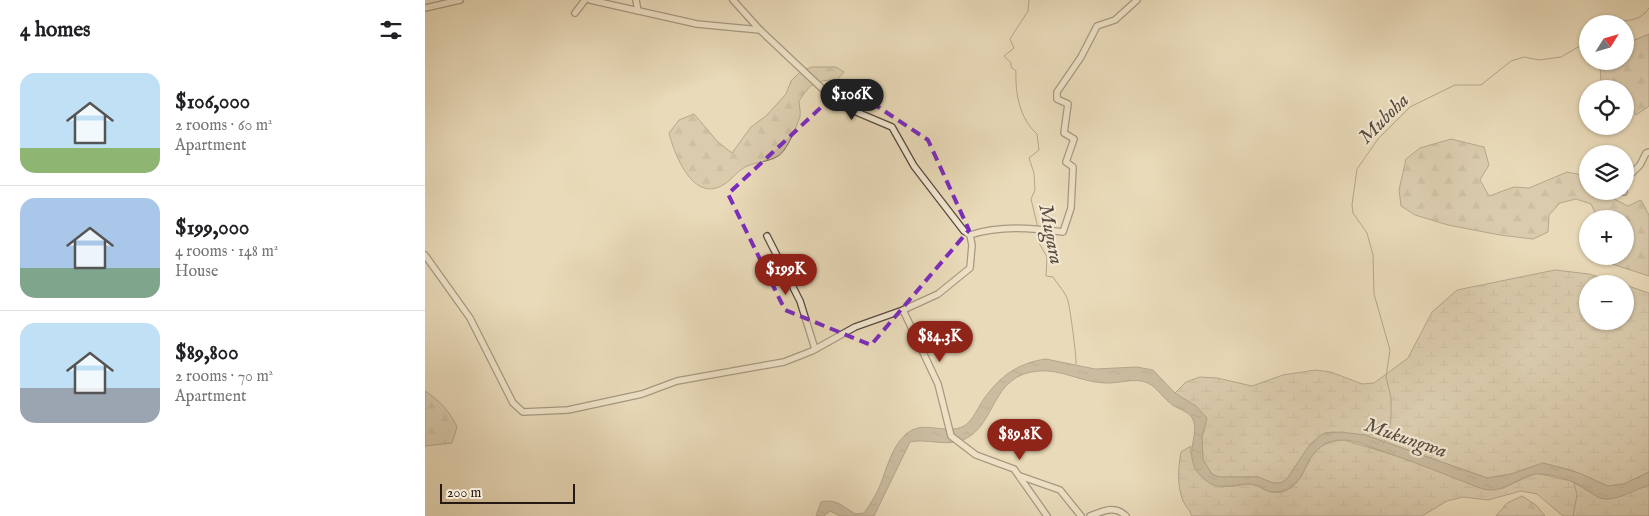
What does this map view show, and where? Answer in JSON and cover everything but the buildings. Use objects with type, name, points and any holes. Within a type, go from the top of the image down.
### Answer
[{"type":"street","points":[[425,8],[460,0]]},
{"type":"street","points":[[575,13],[585,0]]},
{"type":"street","points":[[589,0],[697,24],[760,30]]},
{"type":"street","points":[[636,0],[638,11]]},
{"type":"street","points":[[733,0],[760,30],[843,106],[892,127],[917,170],[963,231],[970,235],[984,230],[1004,228],[1063,232],[1071,208],[1073,167],[1067,162],[1074,139],[1064,133],[1067,104],[1057,99],[1057,92],[1081,57],[1097,26],[1115,20],[1137,0]]},
{"type":"street","points":[[1634,171],[1640,165],[1646,153],[1649,152]]},
{"type":"street","points":[[425,255],[461,303],[513,404],[523,412],[562,411],[642,394],[677,380],[771,366],[815,349],[855,327],[903,310],[938,294],[968,271],[972,261],[970,235]]},
{"type":"street","points":[[767,236],[800,301],[815,349]]},
{"type":"street","points":[[903,310],[938,384],[951,436],[976,455],[1014,469],[1047,516]]},
{"type":"street","points":[[1020,476],[1060,490],[1081,516]]},
{"type":"street","points":[[1090,516],[1107,510],[1121,511],[1126,516]]},
{"type":"highlighted area","points":[[845,85],[928,140],[969,230],[871,345],[785,310],[728,194]]},
{"type":"green space","points":[[1649,34],[1649,106],[1636,115],[1634,112],[1634,80],[1601,80],[1600,70],[1634,70],[1634,40]]},
{"type":"green space","points":[[812,67],[836,67],[844,72],[837,80],[818,82],[810,86],[799,101],[800,114],[797,126],[788,144],[778,156],[745,167],[721,186],[711,189],[701,187],[693,181],[680,163],[669,133],[679,120],[694,114],[718,142],[732,153],[751,127],[766,116],[786,94],[791,81],[801,71]]},
{"type":"green space","points":[[1451,139],[1484,147],[1489,165],[1480,180],[1489,196],[1514,187],[1529,188],[1567,172],[1579,174],[1579,200],[1560,203],[1549,215],[1548,232],[1533,239],[1448,225],[1415,215],[1401,206],[1399,190],[1406,159],[1420,148]]},
{"type":"green space","points":[[1579,200],[1616,200],[1628,206],[1641,200],[1649,215],[1649,276],[1615,265],[1634,265],[1634,210],[1594,210],[1591,204]]},
{"type":"green space","points":[[1555,270],[1592,275],[1579,275],[1579,330],[1634,330],[1634,288],[1649,293],[1649,472],[1624,484],[1608,486],[1571,470],[1543,463],[1511,474],[1487,478],[1365,435],[1333,432],[1325,433],[1311,443],[1287,479],[1281,483],[1273,483],[1258,477],[1219,477],[1212,474],[1203,460],[1202,437],[1205,428],[1175,393],[1186,382],[1200,377],[1217,378],[1252,386],[1283,375],[1315,370],[1331,372],[1362,384],[1374,383],[1408,358],[1432,312],[1457,290]]},
{"type":"green space","points":[[425,391],[444,406],[454,421],[457,427],[452,443],[425,446]]},
{"type":"green space","points":[[1344,440],[1420,463],[1486,489],[1503,488],[1536,473],[1571,481],[1600,498],[1608,499],[1649,485],[1649,516],[1563,516],[1537,494],[1521,491],[1488,500],[1463,497],[1447,501],[1422,516],[1192,516],[1183,501],[1179,483],[1180,458],[1181,452],[1191,446],[1191,455],[1197,468],[1204,478],[1212,484],[1237,486],[1250,484],[1276,493],[1287,490],[1295,484],[1314,453],[1321,447],[1330,442]]},
{"type":"green space","points":[[1522,496],[1536,505],[1545,516],[1496,516],[1507,503]]},
{"type":"water","points":[[1046,359],[1095,369],[1137,367],[1153,370],[1175,393],[1196,406],[1207,418],[1202,437],[1203,460],[1212,474],[1219,477],[1258,477],[1273,483],[1281,483],[1287,479],[1306,450],[1318,437],[1325,433],[1341,432],[1365,435],[1487,478],[1511,474],[1543,463],[1579,473],[1608,486],[1624,484],[1649,472],[1649,485],[1623,496],[1603,499],[1570,481],[1553,475],[1537,474],[1530,475],[1502,488],[1486,490],[1364,444],[1343,440],[1330,442],[1321,447],[1314,454],[1298,480],[1291,487],[1282,491],[1271,492],[1252,484],[1217,486],[1205,480],[1194,466],[1192,450],[1194,421],[1187,412],[1170,403],[1152,385],[1143,381],[1096,382],[1055,372],[1039,371],[1023,374],[1011,381],[1002,390],[982,424],[974,433],[963,440],[950,443],[910,442],[874,516],[840,516],[830,511],[824,516],[816,516],[821,502],[827,501],[835,502],[856,514],[864,513],[878,490],[896,447],[905,435],[919,428],[957,429],[964,426],[1000,380],[1016,368]]},
{"type":"waterway","name":"Mugara","points":[[1029,0],[1028,11],[1010,39],[1014,48],[1004,56],[1016,71],[1016,88],[1020,106],[1026,121],[1037,134],[1039,150],[1029,158],[1034,173],[1035,190],[1031,199],[1038,228]]},
{"type":"waterway","name":"Muboha","points":[[1634,20],[1645,13],[1649,8]]},
{"type":"waterway","name":"Muboha","points":[[1383,444],[1389,434],[1391,417],[1391,398],[1386,377],[1390,350],[1374,294],[1373,255],[1367,233],[1353,213],[1352,205],[1357,169],[1378,139],[1410,107],[1455,85],[1481,85],[1511,61],[1524,57],[1539,60],[1561,57],[1579,47]]},
{"type":"waterway","name":"Mugara","points":[[1038,232],[1039,243],[1047,257],[1046,276],[1053,277],[1068,301],[1076,364]]},
{"type":"waterway","points":[[1573,516],[1577,495],[1574,483]]},
{"type":"water label","name":"Mukungwa","points":[[1406,437]]}]
